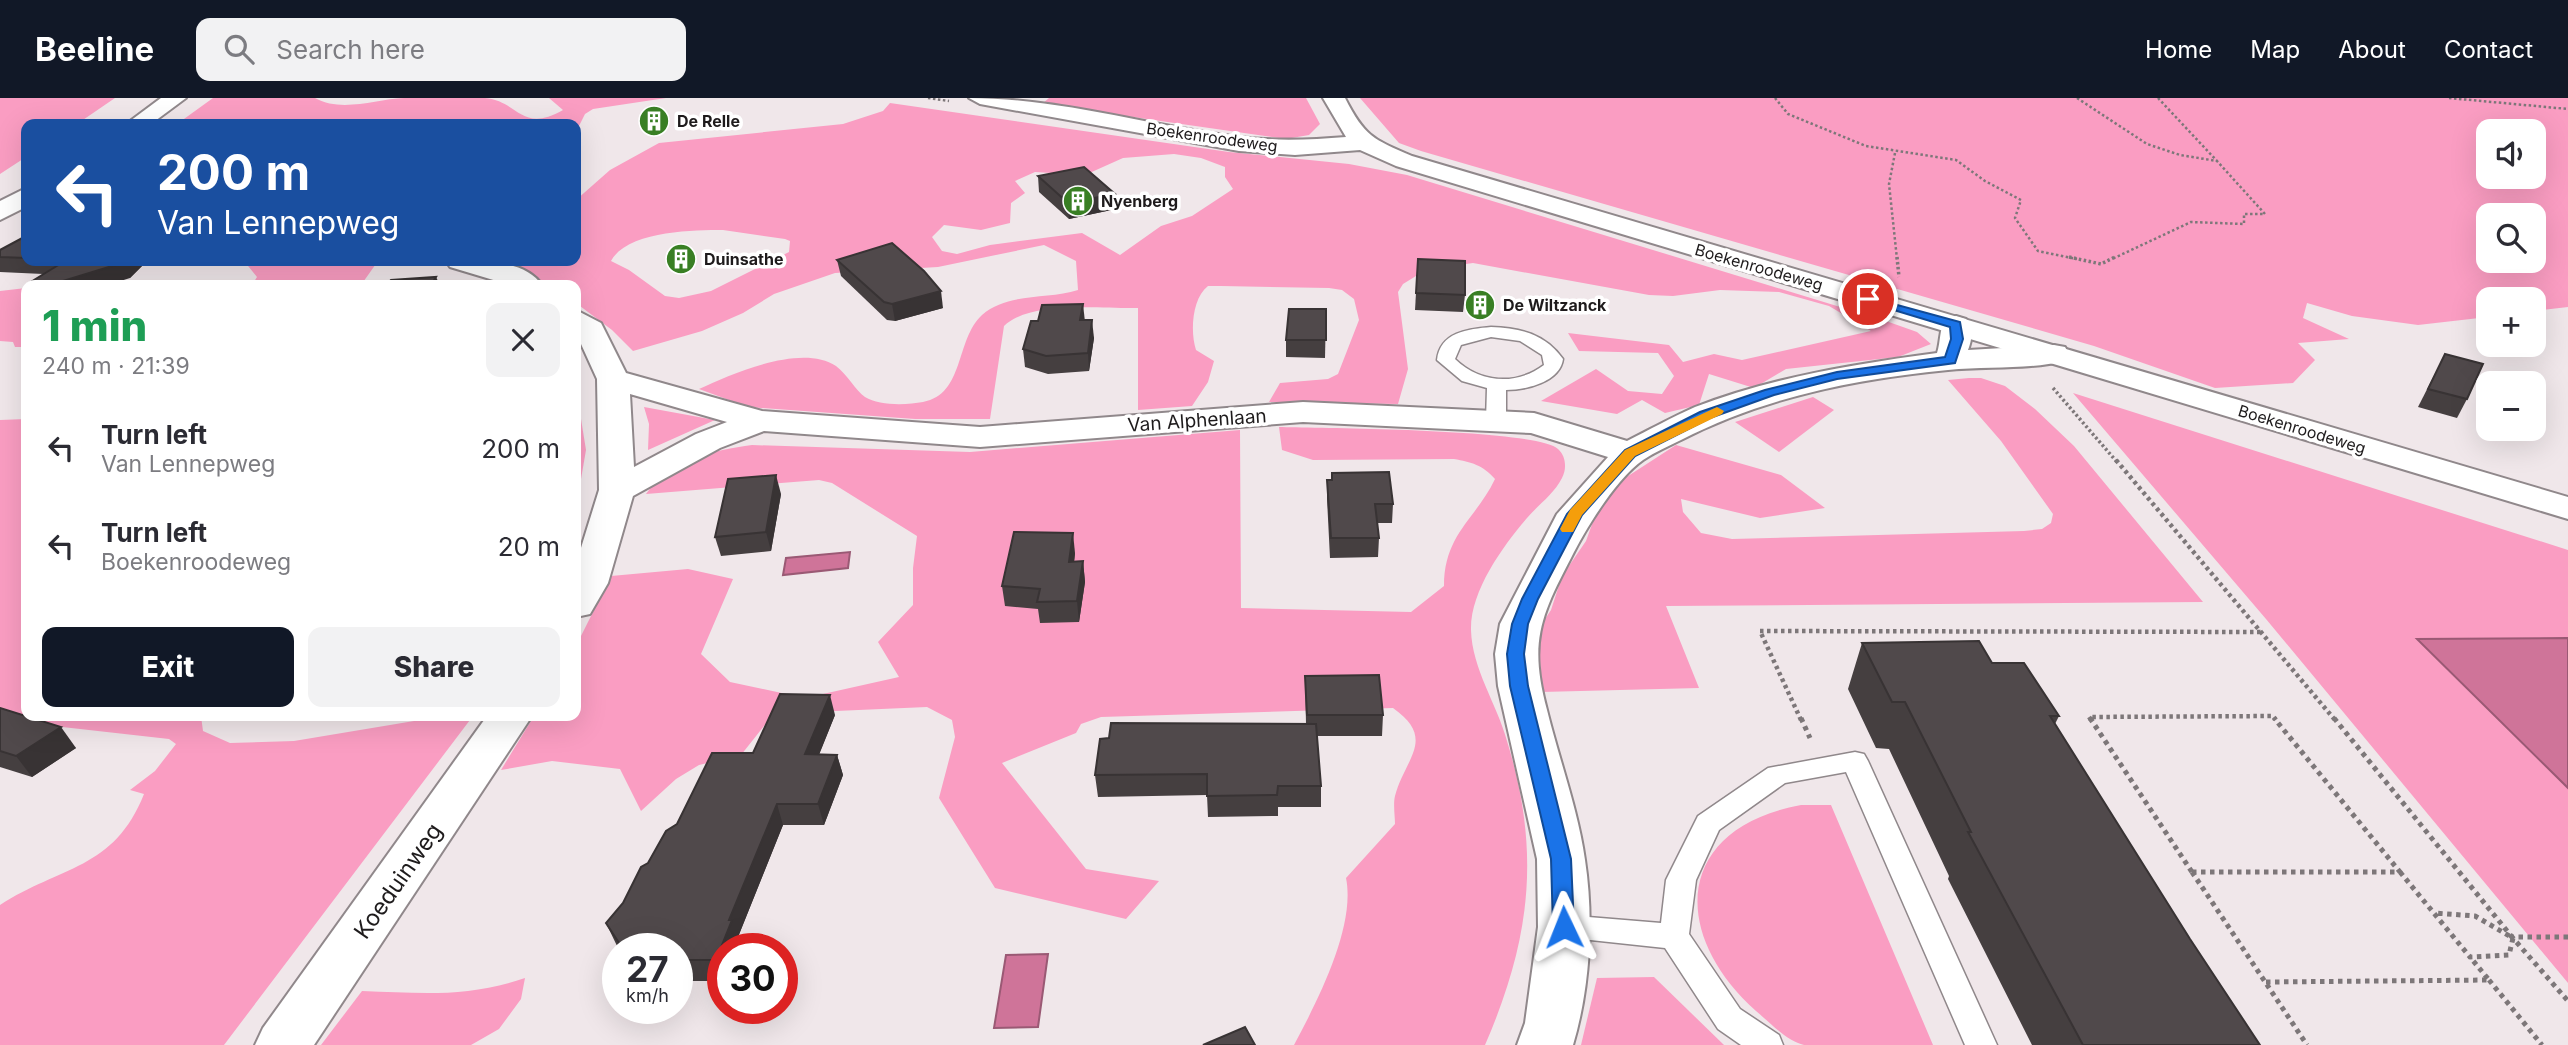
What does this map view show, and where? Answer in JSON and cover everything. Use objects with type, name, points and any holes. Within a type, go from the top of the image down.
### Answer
[{"type":"street","points":[[144,119],[176,98]]},
{"type":"street","name":"Boekenroodeweg","points":[[980,98],[1239,144],[1295,148],[1363,143],[1404,162],[1953,342],[2016,359],[2054,354],[2568,508]]},
{"type":"street","points":[[1334,98],[1346,122],[1363,143]]},
{"type":"street","points":[[0,212],[21,198]]},
{"type":"street","points":[[477,266],[521,280]]},
{"type":"street","points":[[581,323],[590,329],[613,379],[617,490],[589,583],[581,597]]},
{"type":"street","points":[[1545,1045],[1552,1023],[1564,927],[1561,859],[1519,686],[1516,654],[1520,624],[1575,514],[1630,453],[1705,415],[1769,393],[1953,342]]},
{"type":"street","name":"Van Alphenlaan","points":[[613,379],[760,421],[981,438],[1303,412],[1534,423],[1630,453]]},
{"type":"street","name":"Van Alphenlaan","points":[[617,490],[708,441],[760,421]]},
{"type":"street","name":"Koeduinweg","points":[[283,1045],[507,721]]},
{"type":"lane","points":[[1508,333],[1539,342],[1554,359],[1553,368],[1533,381],[1497,384],[1471,379],[1452,368],[1446,360],[1450,344],[1475,334],[1508,333]]},
{"type":"lane","points":[[1496,421],[1497,384]]},
{"type":"lane","points":[[1767,1045],[1729,1020],[1674,936],[1681,880],[1708,822],[1778,775],[1855,761],[1980,1045]]},
{"type":"lane","points":[[1564,927],[1674,936]]},
{"type":"path","points":[[1775,98],[1788,114],[1866,146],[1895,153],[1956,160],[1985,181],[2021,200],[2015,218],[2038,251],[2101,264],[2191,222],[2244,224],[2244,214],[2265,214],[2158,98]]},
{"type":"path","points":[[2077,98],[2096,105],[2122,131],[2174,156],[2217,161]]},
{"type":"path","points":[[2449,98],[2568,109]]},
{"type":"path","points":[[1895,153],[1889,184],[1900,290]]},
{"type":"path","points":[[2056,390],[2264,632],[2513,938],[2568,1001]]},
{"type":"path","points":[[1824,767],[1760,631],[2264,632]]},
{"type":"path","points":[[2307,1045],[2090,716],[2273,716],[2542,1045]]},
{"type":"path","points":[[2192,872],[2400,872]]},
{"type":"path","points":[[2434,914],[2475,916],[2513,938],[2568,937]]},
{"type":"path","points":[[2470,957],[2509,955],[2513,938]]},
{"type":"path","points":[[2266,982],[2489,980]]},
{"type":"shaded area","points":[[0,98],[115,98],[84,119],[21,119],[21,160],[0,174]]},
{"type":"shaded area","points":[[213,98],[315,98],[348,105],[404,98],[485,98],[496,100],[529,118],[538,119],[184,119]]},
{"type":"shaded area","points":[[549,98],[666,98],[593,109],[585,114],[581,122],[581,119],[538,119],[563,110]]},
{"type":"shaded area","points":[[1049,98],[1306,98],[1320,124],[1309,135],[1286,139],[1042,104]]},
{"type":"shaded area","points":[[1360,98],[2568,98],[2568,307],[2546,310],[2546,287],[2476,287],[2476,318],[2418,325],[2352,316],[2307,303],[2303,318],[2349,339],[2298,343],[2315,360],[2293,383],[2215,388],[2094,346],[1399,143]]},
{"type":"shaded area","points":[[890,103],[1229,152],[1349,164],[1407,175],[1886,321],[1917,332],[1931,344],[1898,357],[1786,369],[1754,388],[1709,374],[1699,405],[1665,413],[1642,400],[1617,414],[1541,401],[1596,369],[1628,391],[1662,394],[1674,376],[1658,353],[1579,351],[1568,333],[1669,345],[1683,362],[1714,354],[1742,360],[1871,331],[1829,306],[1779,292],[1720,290],[1673,296],[1649,295],[1473,263],[1438,268],[1416,276],[1403,284],[1398,292],[1408,369],[1398,404],[1269,402],[1280,383],[1328,379],[1338,374],[1359,320],[1354,299],[1342,290],[1208,286],[1196,307],[1193,334],[1196,350],[1214,361],[1208,382],[1192,406],[1138,410],[1138,308],[1067,308],[1031,312],[1004,326],[990,419],[915,419],[748,407],[699,389],[767,363],[804,358],[821,360],[836,366],[871,400],[893,404],[923,402],[946,389],[953,378],[967,338],[982,315],[1004,303],[1078,290],[1076,261],[1044,245],[938,267],[835,273],[774,294],[743,313],[702,331],[633,351],[612,330],[581,307],[581,280],[532,280],[494,266],[581,266],[581,196],[610,170],[659,143],[843,124],[883,111]],"holes":[[[1174,154],[1201,158],[1225,167],[1225,177],[1233,189],[1192,216],[1161,226],[1120,255],[1082,233],[990,245],[957,254],[942,251],[932,237],[944,225],[981,230],[1010,223],[1011,203],[1025,193],[1015,181],[1035,172],[1085,175],[1123,158]],[[723,230],[790,241],[789,252],[711,291],[679,298],[665,296],[629,270],[611,261],[619,251],[631,244],[662,234]]]},
{"type":"shaded area","points":[[248,266],[374,266],[365,280],[255,280],[257,277]]},
{"type":"shaded area","points":[[21,289],[21,347],[15,347],[13,342],[0,341],[0,291]]},
{"type":"shaded area","points":[[1981,378],[2005,386],[2035,409],[2074,446],[2203,602],[1666,606],[1699,688],[1541,692],[1539,628],[1551,610],[1562,576],[1586,541],[1599,505],[1625,478],[1676,445],[1781,475],[1825,508],[1760,518],[1681,499],[1683,512],[1701,533],[1732,539],[2024,531],[2042,529],[2051,523],[2053,514],[2001,441],[1948,380]]},
{"type":"shaded area","points":[[2073,393],[2568,550],[2568,638],[2418,639],[2568,788],[2568,983],[2266,619]]},
{"type":"shaded area","points":[[1813,397],[1834,410],[1779,452],[1735,422]]},
{"type":"shaded area","points":[[644,407],[715,420],[648,450],[649,424]]},
{"type":"shaded area","points":[[21,419],[21,721],[202,721],[203,731],[230,743],[294,741],[414,721],[469,721],[224,1045],[0,1045],[0,905],[83,863],[117,838],[132,819],[144,794],[130,790],[155,771],[176,744],[169,739],[0,720],[0,420]]},
{"type":"shaded area","points":[[581,419],[586,450],[581,479]]},
{"type":"shaded area","points":[[1279,427],[1426,431],[1542,442],[1558,449],[1564,459],[1565,471],[1559,484],[1527,518],[1498,555],[1482,585],[1472,615],[1472,644],[1476,659],[1503,727],[1518,782],[1527,858],[1526,895],[1513,968],[1485,1045],[1294,1045],[1323,986],[1340,941],[1348,897],[1346,878],[1395,824],[1395,796],[1416,739],[1406,719],[1393,708],[1101,717],[1081,724],[1076,733],[1002,763],[1086,869],[1159,881],[1126,919],[995,888],[939,798],[955,737],[952,720],[927,707],[790,713],[768,721],[741,755],[699,765],[676,779],[641,811],[620,769],[552,761],[501,770],[531,721],[581,721],[581,636],[611,576],[688,569],[733,579],[701,654],[730,682],[805,698],[899,677],[878,642],[913,605],[913,568],[917,536],[832,483],[819,480],[646,494],[667,473],[693,459],[752,445],[970,452],[1240,430],[1241,608],[1411,612],[1444,586],[1445,568],[1455,540],[1495,479],[1476,465],[1454,459],[1313,460],[1282,450]]},
{"type":"shaded area","points":[[850,552],[848,568],[783,575],[786,558]]},
{"type":"shaded area","points":[[2568,638],[2568,788],[2417,639]]},
{"type":"shaded area","points":[[1801,805],[1831,805],[1933,1045],[1804,1045],[1791,1040],[1756,1011],[1728,981],[1709,949],[1699,918],[1699,887],[1708,860],[1729,836],[1759,817]]},
{"type":"shaded area","points":[[1048,954],[1038,1027],[994,1028],[1006,955]]},
{"type":"shaded area","points":[[1654,977],[1724,1045],[1581,1045],[1597,978]]},
{"type":"shaded area","points":[[525,978],[521,999],[499,1029],[471,1045],[321,1045],[362,991],[463,991],[483,989]]},
{"type":"building","points":[[1084,167],[1115,194],[1068,203],[1038,176]]},
{"type":"building","points":[[21,239],[21,258],[0,257],[0,250]]},
{"type":"building","points":[[892,243],[924,271],[941,291],[892,304],[884,302],[837,260]]},
{"type":"building","points":[[1418,259],[1465,261],[1465,295],[1416,293]]},
{"type":"building","points":[[57,266],[112,266],[66,280],[34,280]]},
{"type":"building","points":[[436,277],[434,280],[391,280]]},
{"type":"building","points":[[1083,304],[1080,320],[1092,320],[1088,353],[1046,356],[1023,349],[1031,321],[1038,321],[1042,305]]},
{"type":"building","points":[[1289,309],[1326,309],[1326,340],[1286,340]]},
{"type":"building","points":[[2445,354],[2483,364],[2480,371],[2476,371],[2476,379],[2467,399],[2428,389]]},
{"type":"building","points":[[1389,472],[1393,504],[1375,504],[1379,538],[1331,538],[1327,480],[1332,480],[1332,473]]},
{"type":"building","points":[[776,475],[766,532],[715,537],[728,479]]},
{"type":"building","points":[[1014,532],[1073,533],[1069,562],[1083,561],[1077,601],[1037,602],[1040,589],[1002,586]]},
{"type":"building","points":[[1979,641],[1992,663],[2024,663],[2059,716],[2050,716],[2260,1045],[2083,1045],[1968,832],[1971,832],[1905,702],[1892,702],[1862,643]]},
{"type":"building","points":[[1379,675],[1383,715],[1307,715],[1305,676]]},
{"type":"building","points":[[780,694],[830,695],[805,754],[837,755],[818,804],[777,804],[729,920],[732,920],[727,933],[707,933],[707,960],[693,960],[693,933],[613,933],[606,923],[623,903],[641,867],[648,863],[666,831],[677,824],[712,753],[753,753]]},
{"type":"building","points":[[0,708],[21,715],[21,721],[42,721],[61,727],[16,756],[0,751]]},
{"type":"building","points":[[1111,723],[1316,724],[1321,786],[1278,786],[1277,795],[1207,796],[1207,774],[1095,775],[1100,739],[1109,738]]},
{"type":"building","points":[[1245,1027],[1255,1045],[1203,1045]]},
{"type":"slow traffic","points":[[1567,529],[1575,514],[1630,453],[1717,411]]},
{"type":"place","name":"De Relle","points":[[654,121]]},
{"type":"place","name":"Nyenberg","points":[[1078,201]]},
{"type":"place","name":"Duinsathe","points":[[681,259]]},
{"type":"place","name":"De Wiltzanck","points":[[1480,305]]},
{"type":"route","points":[[1564,927],[1561,859],[1519,686],[1516,654],[1520,624],[1530,599],[1575,514],[1630,453],[1705,415],[1769,393],[1837,376],[1950,360],[1957,339],[1956,325],[1868,299]]}]
